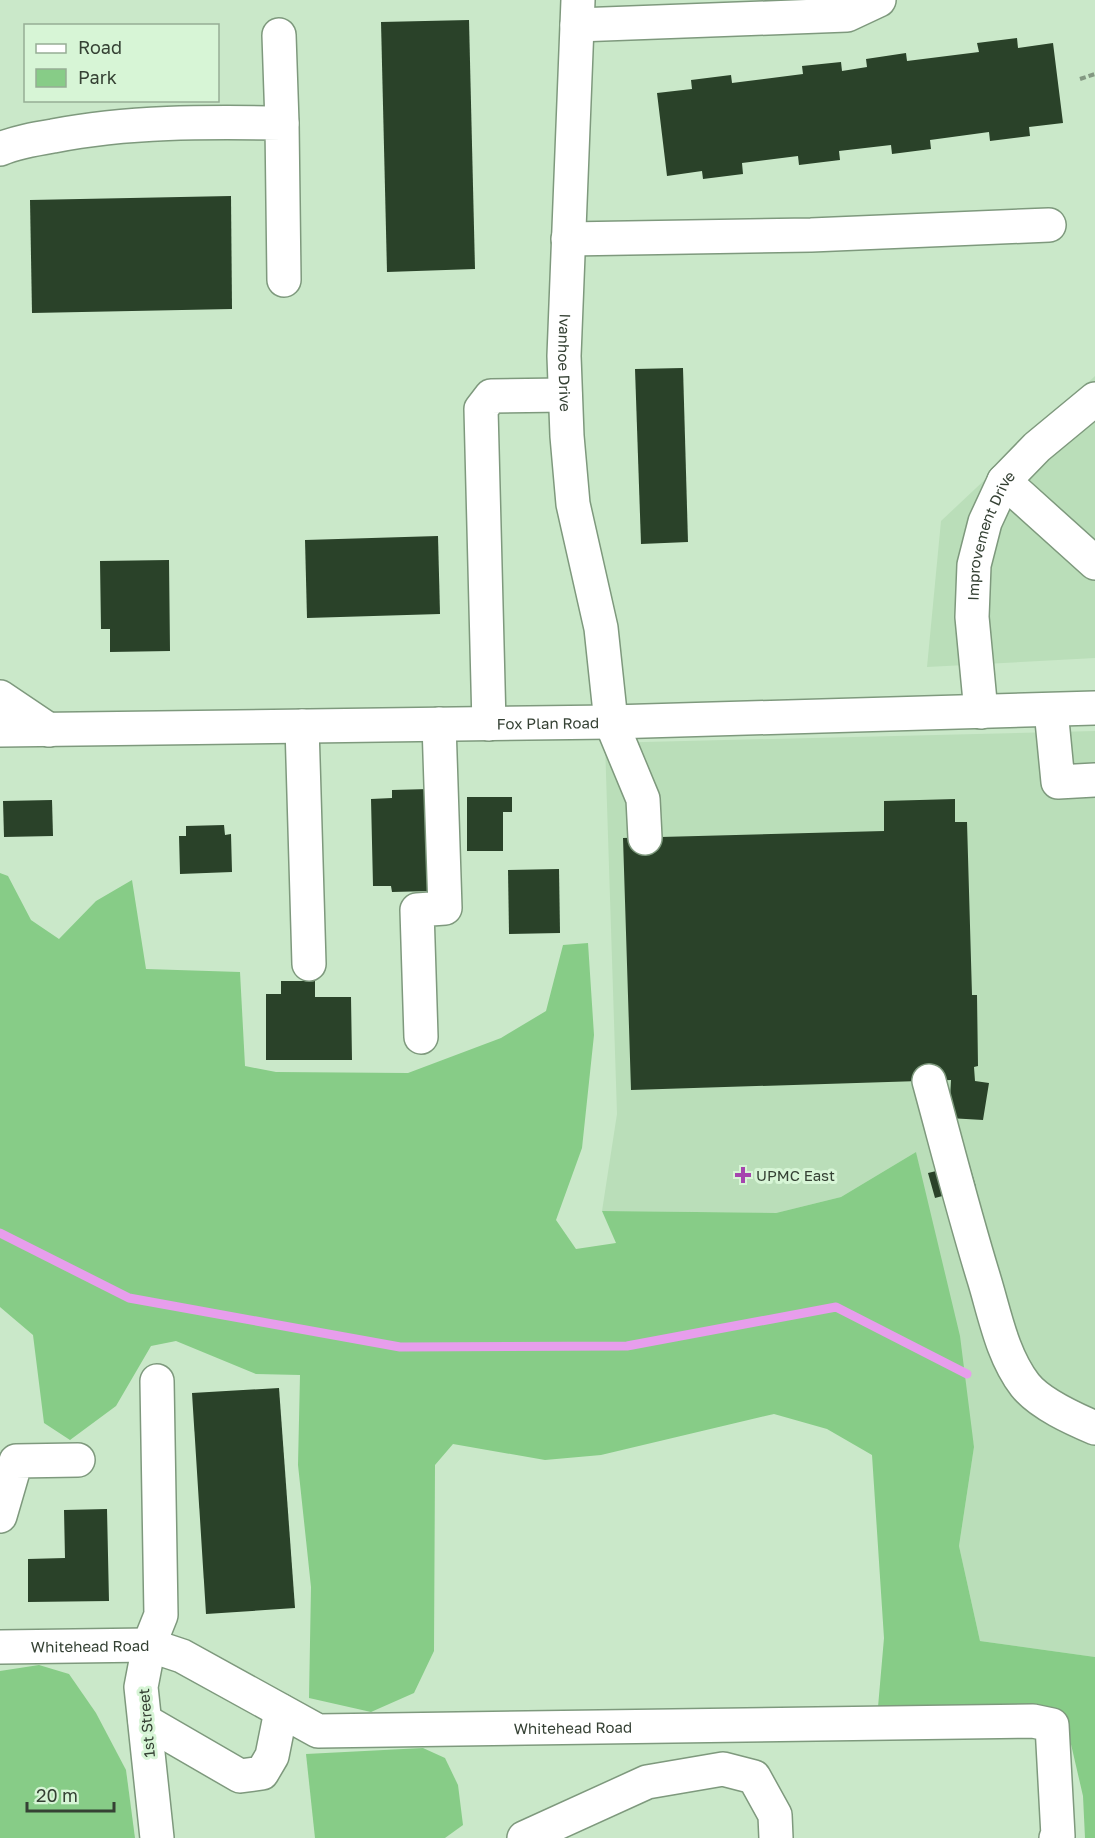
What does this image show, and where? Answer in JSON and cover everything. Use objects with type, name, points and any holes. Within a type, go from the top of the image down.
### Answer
[{"type":"street","points":[[577,12],[847,15],[879,0]]},
{"type":"street","name":"Ivanhoe Drive","points":[[577,12],[564,356],[573,504],[601,628],[611,722],[643,799],[645,838]]},
{"type":"street","points":[[279,35],[284,280]]},
{"type":"street","points":[[0,149],[13,144],[90,129],[197,122],[282,123]]},
{"type":"street","points":[[568,239],[811,235],[1049,225]]},
{"type":"street","points":[[489,724],[481,409],[491,396],[565,395]]},
{"type":"street","name":"Improvement Drive","points":[[981,712],[972,617],[974,565],[985,522],[1004,481],[1037,447],[1095,399]]},
{"type":"street","points":[[1004,481],[1095,563]]},
{"type":"street","points":[[0,697],[49,730]]},
{"type":"street","name":"Fox Plan Road","points":[[0,730],[611,722],[1095,708]]},
{"type":"street","points":[[1051,710],[1058,782],[1095,780]]},
{"type":"street","points":[[421,1037],[417,910],[445,908],[439,724]]},
{"type":"street","points":[[302,726],[309,964]]},
{"type":"street","points":[[929,1081],[978,1260],[1000,1335],[1012,1366],[1027,1388],[1053,1408],[1095,1428]]},
{"type":"street","name":"1st Street","points":[[157,1380],[161,1615],[149,1645],[141,1687],[157,1838]]},
{"type":"street","points":[[0,1516],[16,1461],[78,1460]]},
{"type":"street","name":"Whitehead Road","points":[[0,1647],[149,1645],[182,1656],[318,1731],[1033,1721],[1052,1725],[1058,1836],[1056,1838]]},
{"type":"street","points":[[145,1721],[240,1776],[250,1776],[262,1773],[272,1756],[281,1711]]},
{"type":"street","points":[[524,1838],[646,1782],[723,1770],[754,1777],[776,1815],[776,1838]]},
{"type":"path","points":[[1080,79],[1095,74]]},
{"type":"shaded area","points":[[1095,376],[1095,658],[927,667],[941,521]]},
{"type":"shaded area","name":"UPMC East","points":[[1095,731],[1095,1657],[980,1641],[959,1546],[974,1447],[916,1152],[841,1197],[776,1213],[602,1211],[617,1114],[605,743]]},
{"type":"green space","points":[[0,873],[8,876],[31,920],[59,939],[96,901],[132,880],[146,969],[240,972],[245,1066],[276,1072],[408,1073],[501,1038],[546,1011],[563,945],[588,943],[594,1035],[582,1148],[556,1220],[576,1249],[616,1243],[602,1211],[776,1213],[841,1197],[916,1152],[960,1336],[974,1447],[959,1546],[980,1641],[1095,1657],[1095,1838],[1085,1838],[1083,1796],[1064,1714],[1043,1708],[878,1707],[884,1638],[872,1455],[827,1429],[774,1414],[601,1455],[545,1460],[453,1444],[435,1465],[434,1651],[414,1693],[371,1712],[309,1698],[311,1587],[298,1465],[300,1375],[256,1374],[176,1341],[151,1346],[116,1406],[70,1440],[44,1423],[33,1335],[0,1307]]},
{"type":"green space","points":[[39,1665],[69,1674],[96,1713],[126,1770],[135,1838],[0,1838],[0,1671]]},
{"type":"green space","points":[[423,1748],[445,1758],[458,1785],[463,1825],[445,1838],[315,1838],[306,1754]]},
{"type":"building","points":[[469,20],[475,269],[387,272],[381,22]]},
{"type":"building","points":[[1017,38],[1018,48],[1053,43],[1063,123],[1029,127],[1030,136],[990,141],[989,132],[930,140],[931,149],[892,154],[891,145],[839,151],[840,160],[799,165],[798,156],[742,163],[743,174],[703,179],[702,171],[667,176],[657,93],[692,89],[691,80],[731,75],[732,83],[803,74],[802,66],[841,62],[842,71],[867,67],[866,59],[906,53],[907,61],[979,52],[977,43]]},
{"type":"building","points":[[231,196],[232,309],[32,313],[30,200]]},
{"type":"building","points":[[683,368],[688,542],[641,544],[635,369]]},
{"type":"building","points":[[438,536],[440,614],[307,618],[305,540]]},
{"type":"building","points":[[169,560],[170,651],[110,652],[110,629],[101,629],[100,561]]},
{"type":"building","points":[[429,789],[432,891],[392,892],[391,886],[373,886],[371,799],[392,798],[392,790]]},
{"type":"building","points":[[467,797],[512,797],[512,812],[503,812],[503,851],[467,851]]},
{"type":"building","points":[[955,799],[955,822],[967,822],[972,995],[977,995],[978,1066],[974,1067],[975,1081],[989,1083],[983,1120],[949,1118],[951,1080],[631,1090],[623,838],[884,831],[884,801]]},
{"type":"building","points":[[52,800],[53,836],[4,837],[3,801]]},
{"type":"building","points":[[224,825],[225,835],[231,834],[232,872],[180,874],[179,836],[186,836],[186,826]]},
{"type":"building","points":[[559,869],[560,933],[509,934],[508,870]]},
{"type":"building","points":[[281,981],[315,981],[315,997],[351,997],[352,1060],[266,1060],[266,994],[281,994]]},
{"type":"building","points":[[969,1163],[976,1187],[935,1198],[928,1173]]},
{"type":"building","points":[[279,1388],[295,1608],[206,1614],[192,1393]]},
{"type":"building","points":[[107,1509],[109,1601],[28,1602],[28,1559],[65,1558],[64,1510]]},
{"type":"waterway","points":[[0,1233],[129,1298],[400,1347],[627,1346],[836,1307],[967,1374]]},
{"type":"place","name":"UPMC East","points":[[743,1175]]}]
